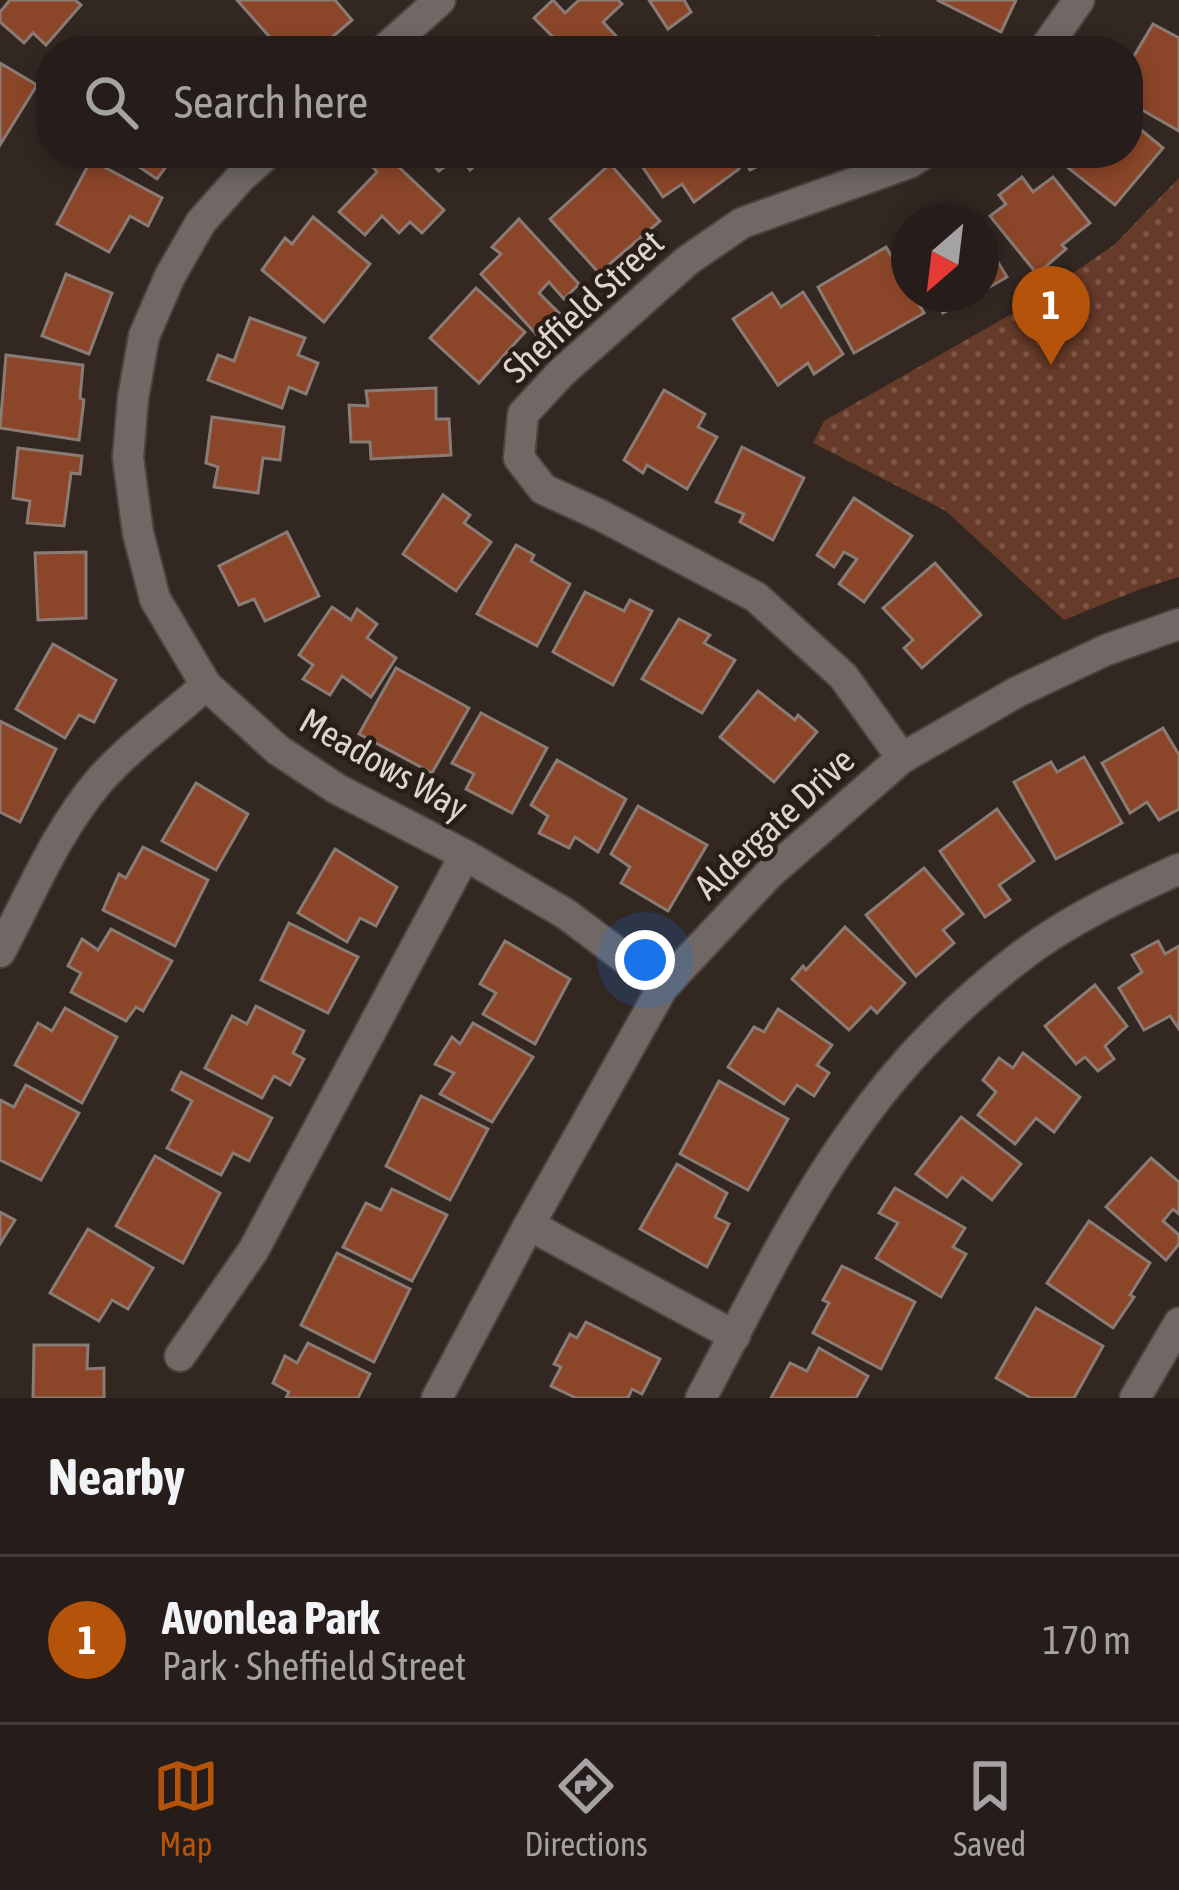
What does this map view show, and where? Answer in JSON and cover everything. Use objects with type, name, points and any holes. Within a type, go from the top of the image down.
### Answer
[{"type":"street","points":[[1054,36],[1079,0]]},
{"type":"street","points":[[396,36],[422,6]]},
{"type":"street","name":"Meadows Way","points":[[251,168],[202,222],[170,276],[144,336],[128,458],[138,532],[155,599],[206,686],[278,750],[337,789],[566,914],[663,987]]},
{"type":"street","name":"Sheffield Street","points":[[895,168],[742,223],[688,260],[562,372],[523,414],[519,458],[543,489],[756,597],[843,676],[902,758]]},
{"type":"street","name":"Aldergate Drive","points":[[437,1398],[663,987],[769,874],[902,758],[1017,692],[1106,650],[1179,624]]},
{"type":"street","points":[[0,952],[62,835],[92,790],[206,686]]},
{"type":"street","points":[[180,1356],[254,1251],[465,856]]},
{"type":"street","points":[[701,1398],[811,1195],[903,1066],[962,1006],[1022,956],[1100,905],[1179,869]]},
{"type":"street","points":[[529,1226],[735,1336]]},
{"type":"street","points":[[1135,1398],[1179,1323]]},
{"type":"shaded area","points":[[1179,178],[1179,577],[1064,620],[946,511],[813,443],[824,421],[1020,309],[1114,245]]},
{"type":"building","points":[[10,0],[75,0],[81,5],[54,36],[33,33],[24,43],[0,22],[0,12]]},
{"type":"building","points":[[237,0],[335,0],[352,20],[334,36],[269,36]]},
{"type":"building","points":[[553,0],[565,13],[579,0],[618,0],[622,4],[603,22],[616,36],[552,36],[534,18]]},
{"type":"building","points":[[649,0],[684,0],[691,12],[668,29]]},
{"type":"building","points":[[937,0],[1016,0],[1001,32]]},
{"type":"building","points":[[1153,24],[1179,38],[1179,131],[1143,111],[1143,41]]},
{"type":"building","points":[[0,63],[36,87],[0,145]]},
{"type":"building","points":[[1143,131],[1163,148],[1115,205],[1068,168],[1143,168]]},
{"type":"building","points":[[87,168],[106,168],[162,198],[148,226],[130,216],[109,252],[57,224]]},
{"type":"building","points":[[141,168],[165,168],[157,179]]},
{"type":"building","points":[[374,168],[400,168],[444,210],[422,233],[410,222],[399,233],[382,216],[365,235],[339,212],[377,172]]},
{"type":"building","points":[[606,168],[614,168],[660,221],[599,273],[550,219]]},
{"type":"building","points":[[643,168],[739,169],[694,202],[682,184],[663,197]]},
{"type":"building","points":[[1022,177],[1033,192],[1053,177],[1090,223],[1037,274],[999,227],[999,209],[1006,204],[999,195]]},
{"type":"building","points":[[313,217],[370,264],[324,322],[262,270],[285,238],[292,244]]},
{"type":"building","points":[[519,219],[579,284],[564,299],[549,282],[539,293],[559,313],[536,334],[481,274],[501,254],[492,247]]},
{"type":"building","points":[[886,247],[891,255],[891,312],[924,313],[854,353],[818,287]]},
{"type":"building","points":[[66,274],[112,293],[89,354],[42,336]]},
{"type":"building","points":[[476,288],[525,332],[479,383],[430,338]]},
{"type":"building","points":[[803,292],[843,354],[814,374],[808,363],[778,385],[733,319],[772,293],[781,307]]},
{"type":"building","points":[[250,318],[305,338],[298,355],[318,363],[306,394],[289,387],[282,408],[208,380],[218,355],[234,361]]},
{"type":"building","points":[[6,355],[83,365],[79,440],[0,428]]},
{"type":"building","points":[[436,388],[436,419],[449,419],[451,455],[371,459],[370,442],[351,442],[349,405],[368,406],[366,391]]},
{"type":"building","points":[[664,390],[705,414],[698,427],[717,437],[687,489],[647,465],[643,473],[624,460]]},
{"type":"building","points":[[212,417],[284,427],[280,460],[263,458],[258,493],[214,487],[218,467],[206,463]]},
{"type":"building","points":[[742,447],[804,478],[773,540],[740,522],[744,514],[716,502]]},
{"type":"building","points":[[18,448],[82,456],[80,474],[71,473],[64,526],[27,523],[30,501],[13,498]]},
{"type":"building","points":[[443,495],[470,515],[464,523],[491,542],[456,591],[403,554]]},
{"type":"building","points":[[854,498],[912,536],[864,602],[839,584],[857,559],[844,552],[834,567],[817,555]]},
{"type":"building","points":[[287,532],[319,596],[265,621],[254,599],[239,605],[219,566]]},
{"type":"building","points":[[516,545],[534,555],[531,561],[570,584],[537,646],[477,614]]},
{"type":"building","points":[[86,552],[86,618],[38,620],[35,553]]},
{"type":"building","points":[[935,563],[981,615],[922,668],[904,648],[913,640],[883,608]]},
{"type":"building","points":[[585,592],[624,611],[630,600],[652,611],[613,685],[553,652]]},
{"type":"building","points":[[332,607],[351,620],[357,609],[377,624],[367,638],[396,658],[371,697],[342,676],[330,695],[303,679],[313,665],[299,655]]},
{"type":"building","points":[[679,619],[710,635],[704,643],[735,660],[702,713],[642,679]]},
{"type":"building","points":[[53,644],[116,680],[94,722],[79,715],[65,738],[16,709]]},
{"type":"building","points":[[396,668],[469,708],[432,773],[359,734]]},
{"type":"building","points":[[758,691],[817,732],[774,782],[720,737]]},
{"type":"building","points":[[481,713],[547,748],[512,813],[466,789],[474,774],[452,763]]},
{"type":"building","points":[[0,721],[56,749],[20,822],[0,812]]},
{"type":"building","points":[[1163,728],[1179,755],[1179,809],[1159,820],[1147,802],[1130,813],[1102,763]]},
{"type":"building","points":[[1084,757],[1122,823],[1056,859],[1014,782],[1051,762],[1057,772]]},
{"type":"building","points":[[557,760],[626,799],[598,852],[575,837],[569,848],[539,833],[548,816],[531,805]]},
{"type":"building","points":[[196,783],[248,814],[216,870],[162,841]]},
{"type":"building","points":[[638,806],[707,845],[668,911],[621,883],[630,867],[611,854]]},
{"type":"building","points":[[997,809],[1034,861],[999,885],[1010,900],[985,917],[940,851]]},
{"type":"building","points":[[143,847],[208,880],[175,946],[103,910],[119,874],[126,878]]},
{"type":"building","points":[[335,849],[397,887],[376,926],[360,918],[347,942],[298,913]]},
{"type":"building","points":[[924,868],[963,914],[943,930],[954,943],[916,976],[866,915]]},
{"type":"building","points":[[289,923],[358,957],[328,1013],[261,980]]},
{"type":"building","points":[[845,927],[905,983],[877,1013],[871,1007],[849,1030],[792,979]]},
{"type":"building","points":[[111,929],[172,961],[143,1011],[136,1007],[126,1021],[71,992],[81,973],[68,966],[82,939],[98,950]]},
{"type":"building","points":[[505,941],[570,979],[535,1044],[483,1014],[496,993],[480,984]]},
{"type":"building","points":[[1158,941],[1165,954],[1179,946],[1179,1029],[1170,1016],[1144,1030],[1119,988],[1142,972],[1132,955]]},
{"type":"building","points":[[1095,985],[1127,1026],[1105,1046],[1114,1059],[1098,1071],[1085,1057],[1076,1064],[1045,1026]]},
{"type":"building","points":[[256,1006],[304,1031],[293,1053],[304,1059],[290,1085],[274,1076],[262,1098],[205,1068],[232,1016],[247,1024]]},
{"type":"building","points":[[65,1008],[117,1037],[82,1103],[15,1065],[38,1023],[52,1031]]},
{"type":"building","points":[[778,1009],[832,1045],[817,1065],[829,1073],[814,1096],[797,1085],[784,1104],[728,1067],[754,1027],[764,1032]]},
{"type":"building","points":[[473,1023],[533,1057],[492,1122],[440,1094],[454,1073],[435,1064],[452,1037],[460,1044]]},
{"type":"building","points":[[1023,1053],[1080,1097],[1054,1132],[1036,1118],[1015,1144],[978,1115],[996,1092],[983,1080],[999,1058],[1013,1068]]},
{"type":"building","points":[[181,1072],[272,1118],[249,1161],[233,1153],[221,1175],[167,1148],[192,1101],[172,1090]]},
{"type":"building","points":[[719,1081],[788,1119],[748,1190],[680,1154]]},
{"type":"building","points":[[26,1085],[79,1113],[41,1180],[0,1160],[0,1100],[14,1107]]},
{"type":"building","points":[[421,1096],[488,1129],[450,1200],[386,1166]]},
{"type":"building","points":[[961,1117],[1021,1164],[992,1200],[962,1177],[947,1197],[916,1174]]},
{"type":"building","points":[[155,1156],[220,1193],[183,1263],[116,1226]]},
{"type":"building","points":[[1151,1158],[1179,1182],[1179,1214],[1173,1209],[1163,1221],[1179,1235],[1179,1244],[1166,1260],[1106,1207]]},
{"type":"building","points":[[677,1164],[727,1193],[715,1217],[729,1224],[707,1267],[640,1229]]},
{"type":"building","points":[[895,1188],[965,1228],[953,1247],[966,1254],[941,1297],[876,1258],[898,1223],[879,1213]]},
{"type":"building","points":[[392,1189],[447,1215],[412,1281],[343,1247],[366,1203],[381,1210]]},
{"type":"building","points":[[0,1212],[15,1220],[0,1244]]},
{"type":"building","points":[[1089,1221],[1150,1263],[1113,1328],[1047,1283]]},
{"type":"building","points":[[88,1229],[153,1268],[128,1309],[112,1300],[99,1321],[50,1293]]},
{"type":"building","points":[[337,1253],[410,1289],[374,1362],[301,1325]]},
{"type":"building","points":[[842,1266],[915,1302],[881,1369],[813,1333],[829,1303],[823,1300]]},
{"type":"building","points":[[1036,1308],[1103,1346],[1074,1398],[1031,1398],[996,1378]]},
{"type":"building","points":[[586,1322],[660,1359],[642,1394],[632,1389],[628,1398],[576,1398],[551,1386],[561,1367],[554,1364],[570,1334],[577,1338]]},
{"type":"building","points":[[308,1343],[370,1374],[358,1398],[286,1398],[289,1392],[273,1383],[285,1356],[297,1363]]},
{"type":"building","points":[[34,1345],[88,1345],[87,1369],[104,1368],[104,1398],[33,1398]]},
{"type":"building","points":[[819,1348],[868,1376],[856,1398],[771,1398],[790,1363],[807,1371]]},
{"type":"place","name":"Avonlea Park","points":[[1051,365]]}]
